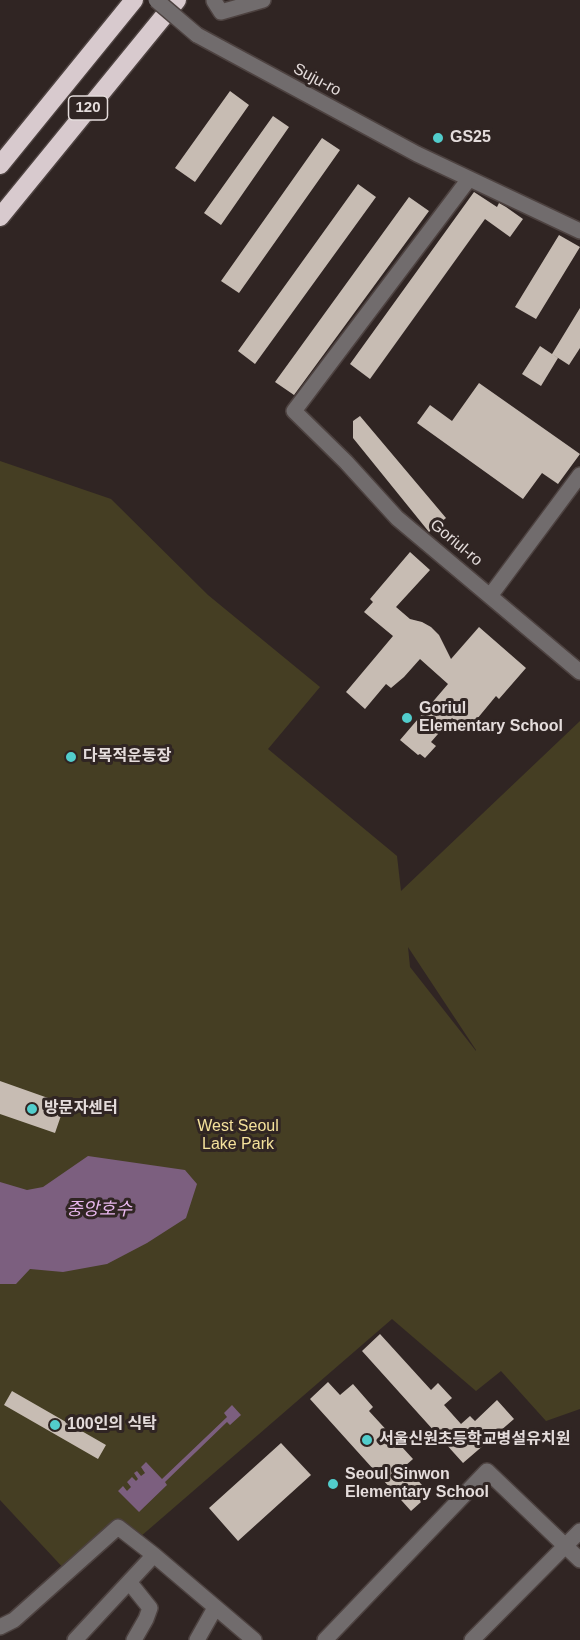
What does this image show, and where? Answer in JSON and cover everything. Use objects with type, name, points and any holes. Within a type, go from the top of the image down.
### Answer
[{"type":"highway","name":"120","points":[[0,165],[134,0]]},
{"type":"highway","name":"120","points":[[0,217],[177,0]]},
{"type":"street","name":"Suju-ro","points":[[156,0],[197,35],[417,154],[580,231]]},
{"type":"street","points":[[214,1],[221,12],[263,0]]},
{"type":"street","name":"Goriul-ro","points":[[469,179],[294,411],[346,462],[397,518],[580,672]]},
{"type":"street","points":[[490,596],[580,475]]},
{"type":"street","points":[[325,1640],[487,1471],[580,1560]]},
{"type":"street","points":[[0,1627],[14,1620],[118,1527],[254,1640]]},
{"type":"street","points":[[471,1640],[580,1531]]},
{"type":"street","points":[[75,1640],[154,1555]]},
{"type":"street","points":[[130,1583],[150,1608],[134,1640]]},
{"type":"street","points":[[197,1640],[215,1608]]},
{"type":"green space","name":"West Seoul Lake Park","points":[[0,461],[111,499],[208,595],[320,687],[268,749],[397,856],[401,891],[580,721],[580,1409],[546,1421],[501,1371],[476,1391],[392,1319],[140,1537],[126,1524],[67,1572],[0,1500]],"holes":[[[408,947],[476,1050],[410,967]]]},
{"type":"water","name":"중앙호수","points":[[88,1156],[185,1170],[197,1184],[186,1218],[147,1243],[107,1264],[63,1272],[30,1269],[16,1284],[0,1284],[0,1182],[27,1190],[43,1187]]},
{"type":"water","points":[[232,1405],[241,1415],[230,1425],[227,1422],[165,1482],[167,1485],[139,1512],[118,1491],[123,1486],[127,1491],[131,1487],[127,1482],[132,1477],[136,1481],[138,1479],[134,1473],[137,1471],[141,1476],[145,1473],[141,1467],[146,1462],[162,1479],[227,1417],[224,1413]]},
{"type":"building","points":[[230,91],[249,105],[195,182],[175,168]]},
{"type":"building","points":[[273,116],[289,127],[221,225],[204,213]]},
{"type":"building","points":[[322,138],[340,150],[239,293],[221,281]]},
{"type":"building","points":[[358,184],[376,197],[255,364],[238,351]]},
{"type":"building","points":[[474,192],[497,207],[499,203],[523,219],[510,237],[485,219],[370,379],[350,364]]},
{"type":"building","points":[[409,197],[429,211],[294,395],[275,382]]},
{"type":"building","points":[[559,235],[580,247],[536,319],[515,307]]},
{"type":"building","points":[[580,308],[580,348],[569,365],[552,354]]},
{"type":"building","points":[[540,346],[558,358],[541,386],[522,374]]},
{"type":"building","points":[[479,383],[580,454],[558,484],[542,473],[523,499],[417,423],[430,405],[452,421]]},
{"type":"building","points":[[360,416],[446,518],[429,532],[353,438],[353,421]]},
{"type":"building","points":[[410,552],[430,570],[396,607],[410,619],[431,627],[439,635],[451,659],[479,627],[526,668],[499,699],[496,696],[467,731],[452,718],[431,742],[436,746],[425,758],[400,740],[448,684],[420,659],[391,688],[386,684],[365,709],[346,692],[393,636],[364,612],[373,602],[370,599]]},
{"type":"building","name":"방문자센터","points":[[0,1081],[65,1104],[55,1133],[0,1114]]},
{"type":"building","points":[[380,1334],[431,1390],[438,1383],[452,1398],[444,1405],[461,1424],[470,1416],[475,1421],[497,1400],[514,1419],[463,1463],[362,1351]]},
{"type":"building","points":[[328,1382],[340,1395],[353,1384],[373,1407],[369,1411],[413,1459],[405,1466],[430,1494],[411,1511],[310,1399]]},
{"type":"building","name":"100인의 식탁","points":[[12,1391],[106,1445],[98,1459],[4,1405]]},
{"type":"building","points":[[281,1443],[311,1475],[238,1541],[209,1508]]},
{"type":"place","name":"GS25","points":[[438,138]]},
{"type":"place","name":"Goriul Elementary School","points":[[407,718]]},
{"type":"place","name":"다목적운동장","points":[[71,757]]},
{"type":"place","name":"방문자센터","points":[[32,1109]]},
{"type":"place","name":"100인의 식탁","points":[[55,1425]]},
{"type":"place","name":"서울신원초등학교병설유치원","points":[[367,1440]]},
{"type":"place","name":"Seoul Sinwon Elementary School","points":[[333,1484]]}]
